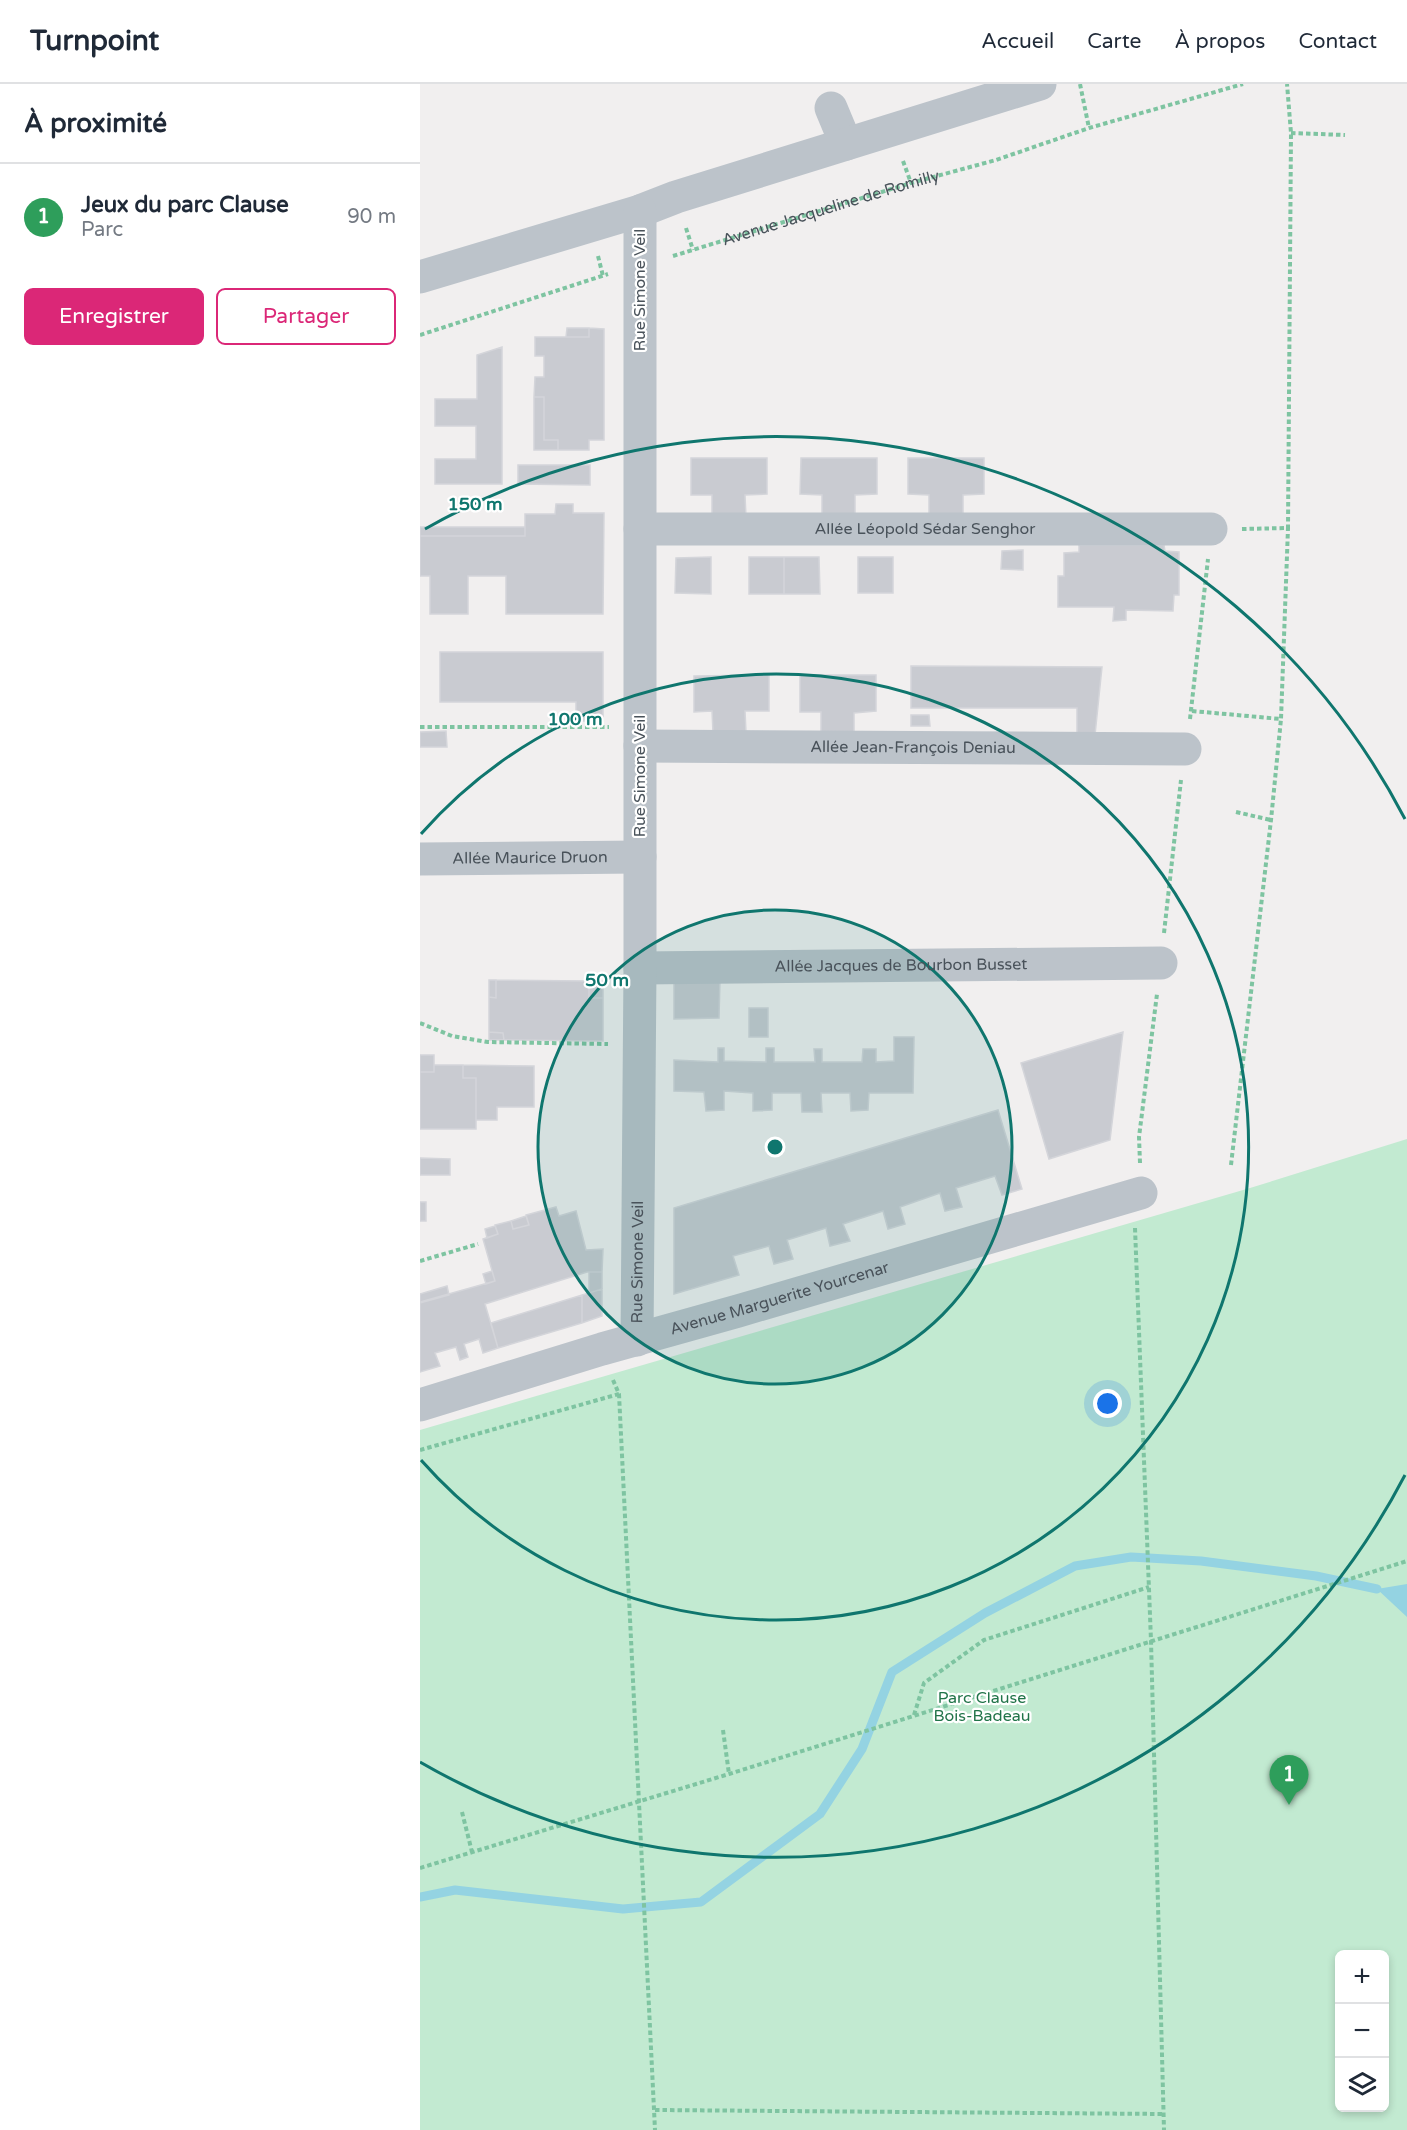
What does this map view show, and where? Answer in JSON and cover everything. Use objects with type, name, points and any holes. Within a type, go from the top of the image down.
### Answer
[{"type":"street","points":[[420,277],[640,211],[676,197],[1040,84]]},
{"type":"street","points":[[831,108],[846,144]]},
{"type":"street","name":"Rue Simone Veil","points":[[637,1340],[640,968],[640,211]]},
{"type":"street","name":"Allée Léopold Sédar Senghor","points":[[640,529],[1211,529]]},
{"type":"street","name":"Allée Jean-François Deniau","points":[[640,736],[1185,749]]},
{"type":"street","name":"Allée Maurice Druon","points":[[420,859],[640,857]]},
{"type":"street","name":"Allée Jacques de Bourbon Busset","points":[[640,968],[1161,963]]},
{"type":"street","name":"Avenue Marguerite Yourcenar","points":[[420,1405],[602,1349],[1135,1195]]},
{"type":"path","points":[[1080,84],[1089,128]]},
{"type":"path","name":"Avenue Jacqueline de Romilly","points":[[420,335],[603,276],[911,183],[996,160],[1089,128],[1243,84]]},
{"type":"path","points":[[1231,1165],[1281,719],[1288,528],[1291,134],[1287,84]]},
{"type":"path","points":[[1291,134],[1345,135]]},
{"type":"path","points":[[1164,2130],[1151,1641],[1136,1237],[1135,1195],[1139,1137],[1185,749],[1192,711],[1211,529],[1288,528]]},
{"type":"path","points":[[1192,711],[1281,719]]},
{"type":"path","points":[[420,727],[640,736]]},
{"type":"path","points":[[1236,812],[1271,820]]},
{"type":"path","points":[[420,1023],[452,1036],[488,1042],[639,1043]]},
{"type":"path","points":[[420,1261],[478,1244]]},
{"type":"path","points":[[420,1450],[619,1394],[656,2130]]},
{"type":"path","points":[[420,1868],[729,1774],[1407,1561]]},
{"type":"path","points":[[914,1716],[924,1683],[984,1640],[1149,1587]]},
{"type":"path","points":[[723,1730],[729,1774]]},
{"type":"path","points":[[462,1812],[472,1852]]},
{"type":"path","points":[[654,2110],[1164,2114]]},
{"type":"green space","name":"Parc Clause Bois-Badeau","points":[[1407,1139],[1407,2130],[420,2130],[420,1430],[1250,1188]]},
{"type":"water","points":[[1407,1584],[1407,1617],[1377,1589]]},
{"type":"building","points":[[567,328],[589,328],[589,337],[566,337]]},
{"type":"building","points":[[589,328],[604,329],[604,440],[589,440],[589,450],[558,450],[558,440],[544,440],[544,397],[534,397],[535,377],[544,377],[544,356],[535,356],[535,337],[589,337]]},
{"type":"building","points":[[502,347],[502,484],[435,484],[435,459],[476,459],[476,426],[435,426],[435,399],[477,399],[477,355]]},
{"type":"building","points":[[534,397],[544,397],[544,440],[558,440],[558,450],[534,450]]},
{"type":"building","points":[[691,458],[767,458],[767,494],[745,495],[746,517],[712,517],[712,495],[691,495]]},
{"type":"building","points":[[801,458],[877,458],[877,494],[855,495],[855,517],[822,517],[822,495],[800,494]]},
{"type":"building","points":[[908,458],[984,458],[984,494],[963,495],[963,517],[929,517],[929,495],[908,494]]},
{"type":"building","points":[[518,465],[590,465],[590,485],[518,484]]},
{"type":"building","points":[[556,504],[573,504],[573,513],[604,513],[603,614],[506,614],[506,576],[468,576],[468,614],[430,614],[430,576],[420,576],[420,536],[525,536],[525,514],[555,514]]},
{"type":"building","points":[[420,527],[525,527],[525,536],[420,536]]},
{"type":"building","points":[[1079,545],[1164,545],[1165,551],[1179,552],[1179,595],[1174,595],[1173,611],[1126,610],[1126,620],[1113,621],[1114,607],[1058,607],[1058,576],[1064,576],[1064,553],[1079,552]]},
{"type":"building","points":[[1023,550],[1023,570],[1001,569],[1002,551]]},
{"type":"building","points":[[711,557],[711,594],[675,593],[676,558]]},
{"type":"building","points":[[749,557],[784,557],[784,594],[749,594]]},
{"type":"building","points":[[784,557],[819,557],[820,594],[784,594]]},
{"type":"building","points":[[858,557],[893,557],[893,593],[858,593]]},
{"type":"building","points":[[440,652],[603,652],[603,721],[576,721],[576,702],[440,702]]},
{"type":"building","points":[[911,666],[1102,667],[1095,735],[1077,735],[1077,708],[911,708]]},
{"type":"building","points":[[769,675],[769,711],[745,711],[746,732],[713,733],[712,711],[694,712],[694,676]]},
{"type":"building","points":[[800,675],[876,675],[876,711],[854,713],[854,735],[821,734],[821,712],[800,712]]},
{"type":"building","points":[[911,715],[929,715],[930,726],[911,726]]},
{"type":"building","points":[[446,731],[447,747],[420,747],[420,732]]},
{"type":"building","points":[[674,978],[720,978],[719,1018],[674,1019]]},
{"type":"building","points":[[489,980],[496,980],[496,998],[489,997]]},
{"type":"building","points":[[496,980],[589,981],[589,998],[603,998],[603,1041],[504,1040],[503,1033],[489,1032],[489,997],[496,998]]},
{"type":"building","points":[[589,981],[603,981],[603,998],[589,998]]},
{"type":"building","points":[[749,1008],[768,1008],[768,1037],[749,1037]]},
{"type":"building","points":[[489,1032],[503,1033],[504,1040],[489,1040]]},
{"type":"building","points":[[1123,1032],[1110,1140],[1049,1159],[1021,1063]]},
{"type":"building","points":[[894,1037],[914,1037],[913,1093],[869,1093],[868,1110],[851,1111],[850,1093],[821,1093],[822,1112],[802,1112],[801,1093],[772,1093],[772,1110],[753,1111],[753,1093],[724,1091],[724,1110],[706,1111],[704,1092],[674,1091],[674,1060],[718,1062],[718,1048],[724,1048],[724,1061],[766,1062],[766,1048],[774,1048],[774,1062],[815,1062],[814,1049],[822,1049],[822,1062],[862,1062],[863,1049],[876,1049],[876,1062],[894,1061]]},
{"type":"building","points":[[420,1055],[434,1055],[434,1072],[420,1072]]},
{"type":"building","points":[[434,1065],[463,1065],[463,1078],[476,1078],[476,1129],[420,1129],[420,1072],[434,1072]]},
{"type":"building","points":[[463,1065],[534,1066],[534,1107],[497,1107],[497,1120],[476,1120],[476,1078],[463,1078]]},
{"type":"building","points":[[998,1110],[1022,1189],[1002,1195],[995,1176],[956,1188],[962,1207],[945,1211],[940,1193],[900,1207],[905,1224],[888,1229],[883,1211],[843,1224],[850,1241],[830,1246],[826,1228],[787,1240],[793,1259],[774,1264],[769,1246],[733,1256],[739,1275],[674,1294],[674,1208]]},
{"type":"building","points":[[420,1158],[450,1159],[450,1175],[420,1175]]},
{"type":"building","points":[[420,1202],[426,1202],[426,1221],[420,1221]]},
{"type":"building","points":[[556,1207],[559,1216],[576,1211],[586,1250],[603,1249],[602,1272],[587,1272],[485,1304],[498,1348],[483,1353],[479,1339],[464,1344],[468,1357],[460,1360],[456,1347],[435,1353],[440,1366],[420,1372],[420,1302],[495,1281],[483,1239],[498,1234],[495,1225],[511,1221],[513,1229],[529,1225],[526,1215]]},
{"type":"building","points":[[526,1216],[529,1225],[513,1229],[511,1221]]},
{"type":"building","points":[[495,1226],[498,1234],[487,1238],[485,1229]]},
{"type":"building","points":[[492,1271],[495,1281],[486,1284],[483,1274]]},
{"type":"building","points":[[589,1272],[602,1272],[602,1289],[589,1293]]},
{"type":"building","points":[[447,1286],[449,1295],[420,1303],[420,1294]]},
{"type":"building","points":[[602,1289],[602,1316],[582,1323],[582,1295]]},
{"type":"building","points":[[582,1295],[582,1323],[498,1348],[491,1323]]},
{"type":"waterway","points":[[420,1897],[455,1890],[623,1909],[701,1902],[820,1814],[862,1749],[892,1672],[985,1613],[1075,1566],[1131,1557],[1201,1561],[1316,1576],[1377,1589]]},
{"type":"place","name":"Jeux du parc Clause","points":[[1289,1805]]}]
